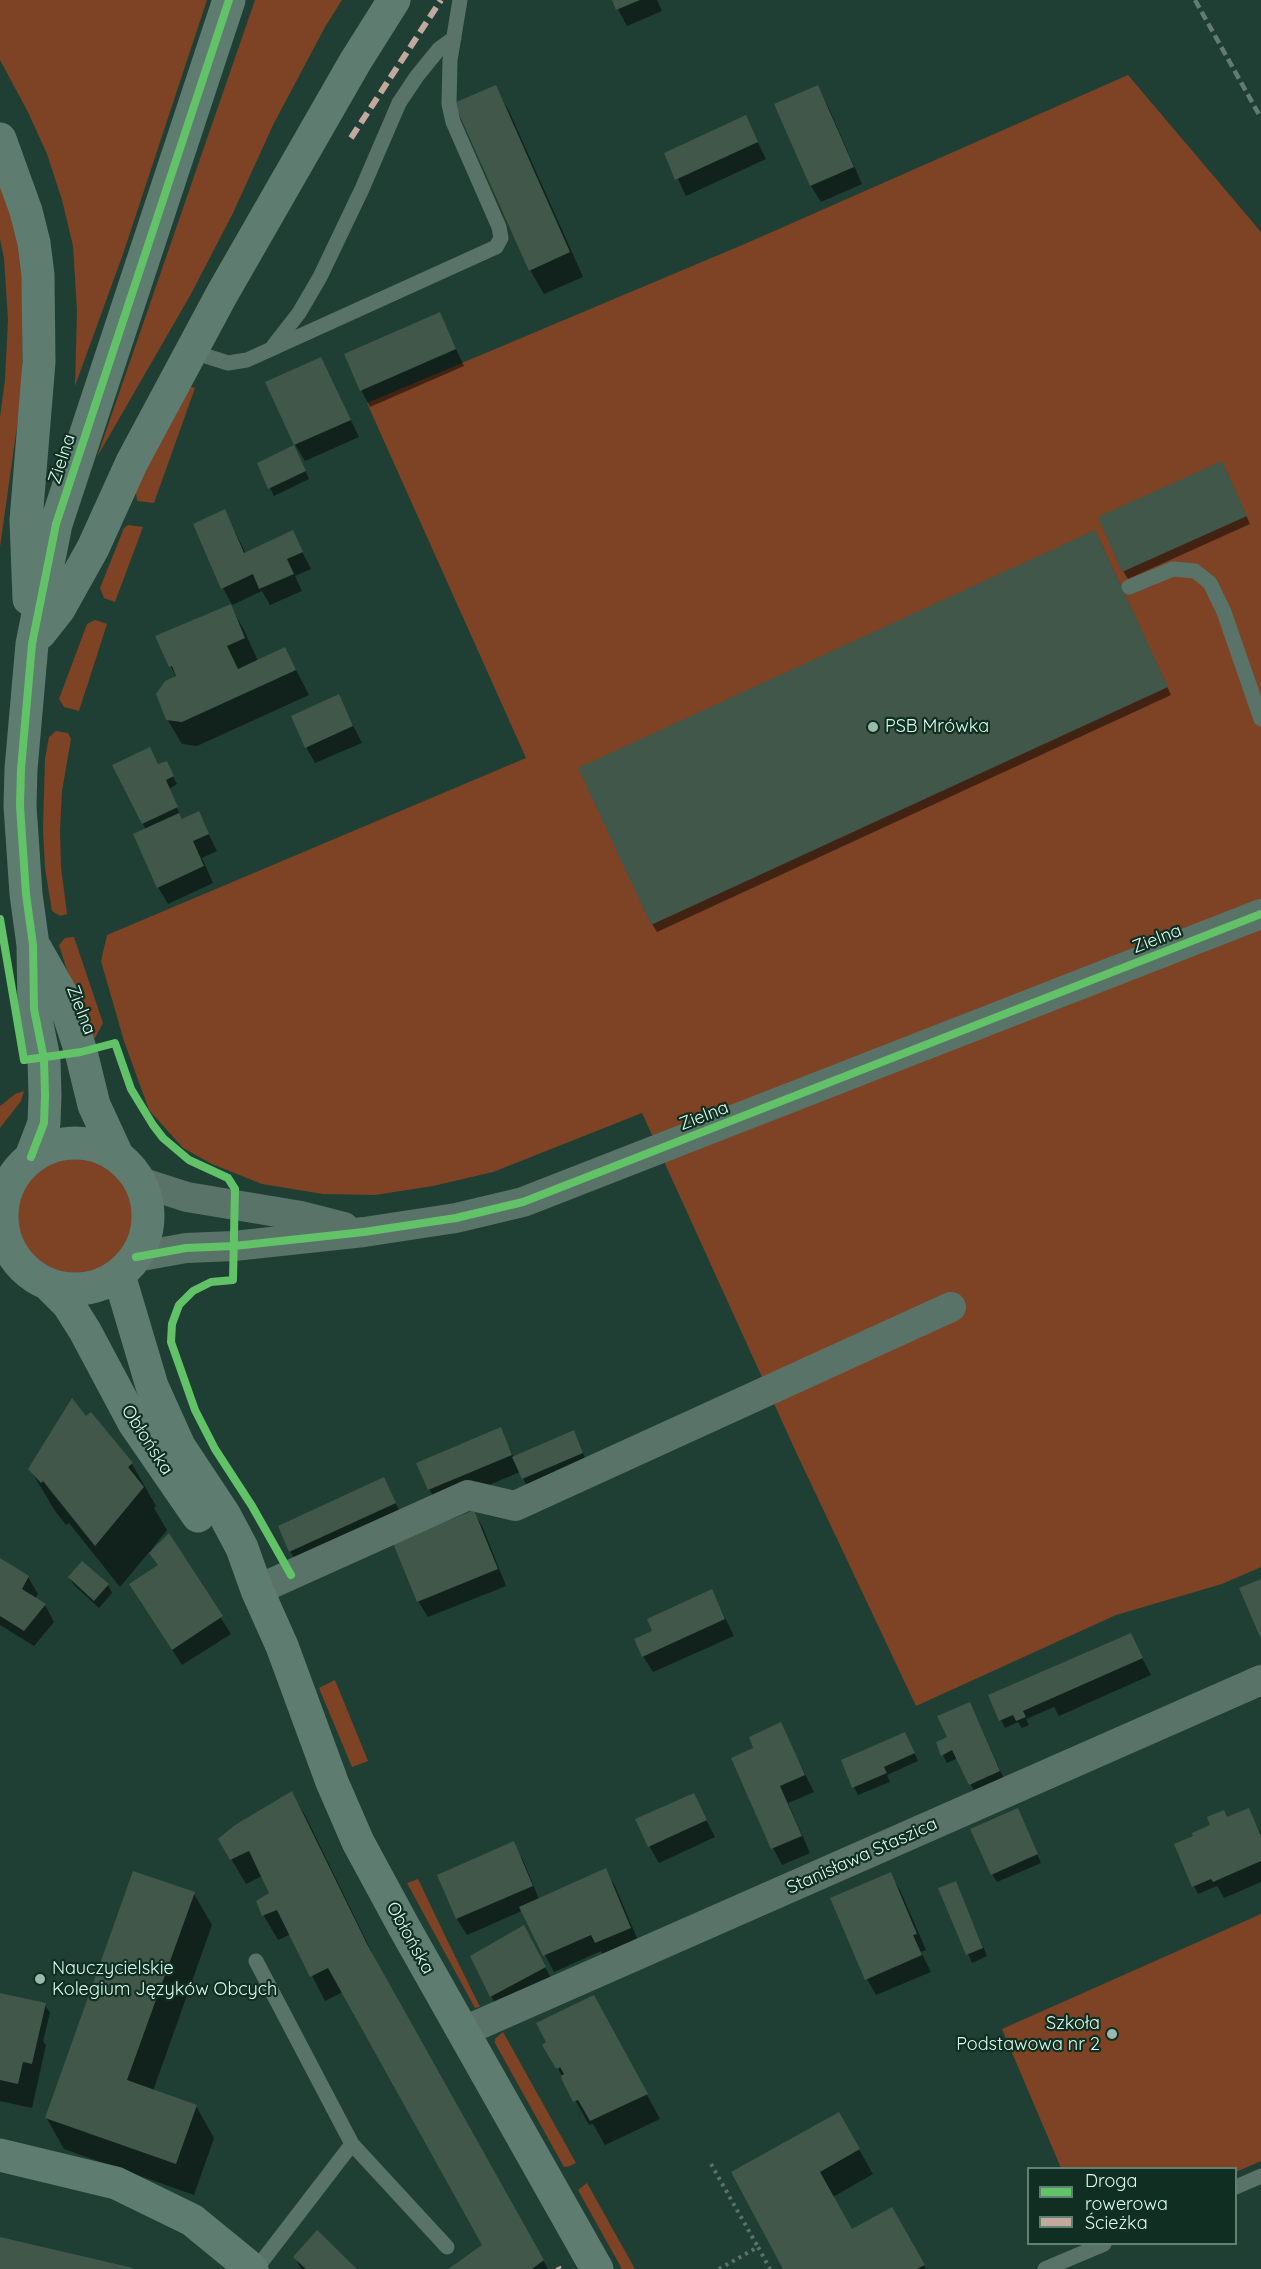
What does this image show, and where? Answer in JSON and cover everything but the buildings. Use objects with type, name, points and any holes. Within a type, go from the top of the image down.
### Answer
[{"type":"street","name":"Zielna","points":[[16,1166],[44,1123],[45,1095],[44,1059],[34,1009],[33,945],[26,894],[20,806],[32,644],[56,525],[229,0]]},
{"type":"street","points":[[32,644],[59,609],[93,548],[132,462],[190,351],[355,62],[394,0]]},
{"type":"street","points":[[0,139],[26,211],[34,243],[38,275],[39,362],[26,520],[32,644]]},
{"type":"street","name":"Zielna","points":[[128,1266],[186,1248],[234,1246],[364,1232],[456,1218],[523,1202],[1261,914]]},
{"type":"street","name":"Zielna","points":[[33,945],[63,997],[81,1052],[94,1105],[117,1155]]},
{"type":"street","points":[[74,1142],[96,1146],[117,1155],[130,1167],[140,1182],[147,1200],[148,1220],[145,1239],[128,1266],[97,1286],[72,1289],[48,1284],[31,1274],[17,1260],[4,1241],[3,1205],[16,1166],[51,1146],[74,1142]]},
{"type":"street","name":"Zielna","points":[[140,1182],[187,1197],[301,1216],[364,1232]]},
{"type":"street","name":"Obłońska","points":[[128,1266],[152,1386],[179,1446],[224,1514],[242,1548],[257,1590],[282,1646],[332,1782],[358,1842],[462,2032],[597,2269]]},
{"type":"street","name":"Obłońska","points":[[48,1284],[68,1304],[80,1322],[134,1423],[164,1468],[232,1564],[257,1590]]},
{"type":"street","points":[[257,1590],[468,1495],[515,1506],[951,1307]]},
{"type":"street","name":"Stanisława Staszica","points":[[462,2032],[1261,1680]]},
{"type":"street","points":[[0,2155],[116,2183],[192,2220],[254,2269]]},
{"type":"lane","points":[[190,351],[228,363],[247,360],[496,247],[501,238],[499,227],[453,122],[449,104],[450,60],[459,0]]},
{"type":"lane","points":[[272,348],[299,314],[320,278],[399,103],[439,49],[454,38]]},
{"type":"lane","points":[[1129,587],[1173,569],[1195,571],[1210,583],[1224,612],[1261,718]]},
{"type":"lane","points":[[256,1961],[352,2144],[447,2247]]},
{"type":"lane","points":[[254,2269],[352,2144]]},
{"type":"lane","points":[[1237,2187],[1261,2176]]},
{"type":"lane","points":[[1045,2269],[1102,2245]]},
{"type":"path","points":[[711,2164],[770,2269]]},
{"type":"path","points":[[719,2269],[758,2247]]},
{"type":"shaded area","points":[[0,0],[207,0],[123,254],[75,386],[77,310],[73,246],[62,200],[47,154],[0,60]]},
{"type":"shaded area","points":[[255,0],[342,0],[325,27],[273,125],[233,213],[191,294],[97,457]]},
{"type":"shaded area","points":[[1128,75],[1261,232],[1261,1567],[1222,1584],[1116,1615],[916,1706],[796,1452],[642,1113],[493,1172],[433,1186],[375,1195],[323,1194],[262,1184],[212,1164],[183,1148],[149,1110],[124,1041],[101,961],[107,935],[526,758],[367,403],[747,243]]},
{"type":"shaded area","points":[[0,179],[9,201],[23,264],[22,391],[0,547],[0,417],[5,380],[8,320],[4,258],[0,239]]},
{"type":"shaded area","points":[[189,386],[195,388],[154,503],[137,501],[136,492],[168,423]]},
{"type":"shaded area","points":[[128,525],[143,527],[115,602],[104,598],[100,588],[124,528]]},
{"type":"shaded area","points":[[95,620],[107,624],[79,711],[64,707],[59,699],[87,624]]},
{"type":"shaded area","points":[[56,731],[68,733],[71,739],[62,791],[60,830],[61,867],[67,914],[60,916],[52,911],[45,868],[43,829],[45,759],[49,737]]},
{"type":"shaded area","points":[[74,937],[103,1023],[95,1038],[92,1039],[59,945],[65,938]]},
{"type":"shaded area","points":[[24,1091],[21,1101],[0,1128],[0,1106],[15,1094]]},
{"type":"shaded area","points":[[75,1158],[97,1162],[116,1175],[129,1194],[133,1216],[129,1238],[116,1257],[97,1270],[75,1274],[53,1270],[34,1257],[21,1238],[17,1216],[21,1194],[34,1175],[53,1162]]},
{"type":"shaded area","points":[[335,1680],[368,1761],[352,1767],[319,1688]]},
{"type":"shaded area","points":[[418,1879],[480,2007],[475,2008],[407,1883]]},
{"type":"shaded area","points":[[1261,1914],[1261,2161],[1237,2172],[1237,2167],[1061,2167],[1002,2029]]},
{"type":"shaded area","points":[[503,2032],[576,2163],[564,2167],[495,2043],[495,2039]]},
{"type":"shaded area","points":[[587,2183],[635,2269],[622,2269],[578,2190]]},
{"type":"railway","points":[[1195,0],[1261,118]]},
{"type":"marked path","points":[[351,138],[441,0]]},
{"type":"cycle path","points":[[31,1157],[44,1123],[45,1095],[44,1059],[34,1009],[33,945],[26,894],[20,806],[32,644],[56,524],[229,0]]},
{"type":"cycle path","points":[[136,1257],[186,1248],[234,1246],[364,1232],[456,1218],[523,1202],[1261,914]]},
{"type":"cycle path","points":[[0,919],[24,1060],[81,1052],[115,1043],[131,1089],[163,1138],[189,1160],[228,1178],[235,1189],[233,1280],[211,1282],[193,1291],[179,1305],[172,1324],[171,1342],[195,1410],[215,1449],[252,1506],[291,1575]]},
{"type":"place","name":"PSB Mrówka","points":[[873,727]]},
{"type":"place","name":"Nauczycielskie Kolegium Języków Obcych","points":[[40,1979]]},
{"type":"place","name":"Szkoła Podstawowa nr 2","points":[[1112,2034]]}]
